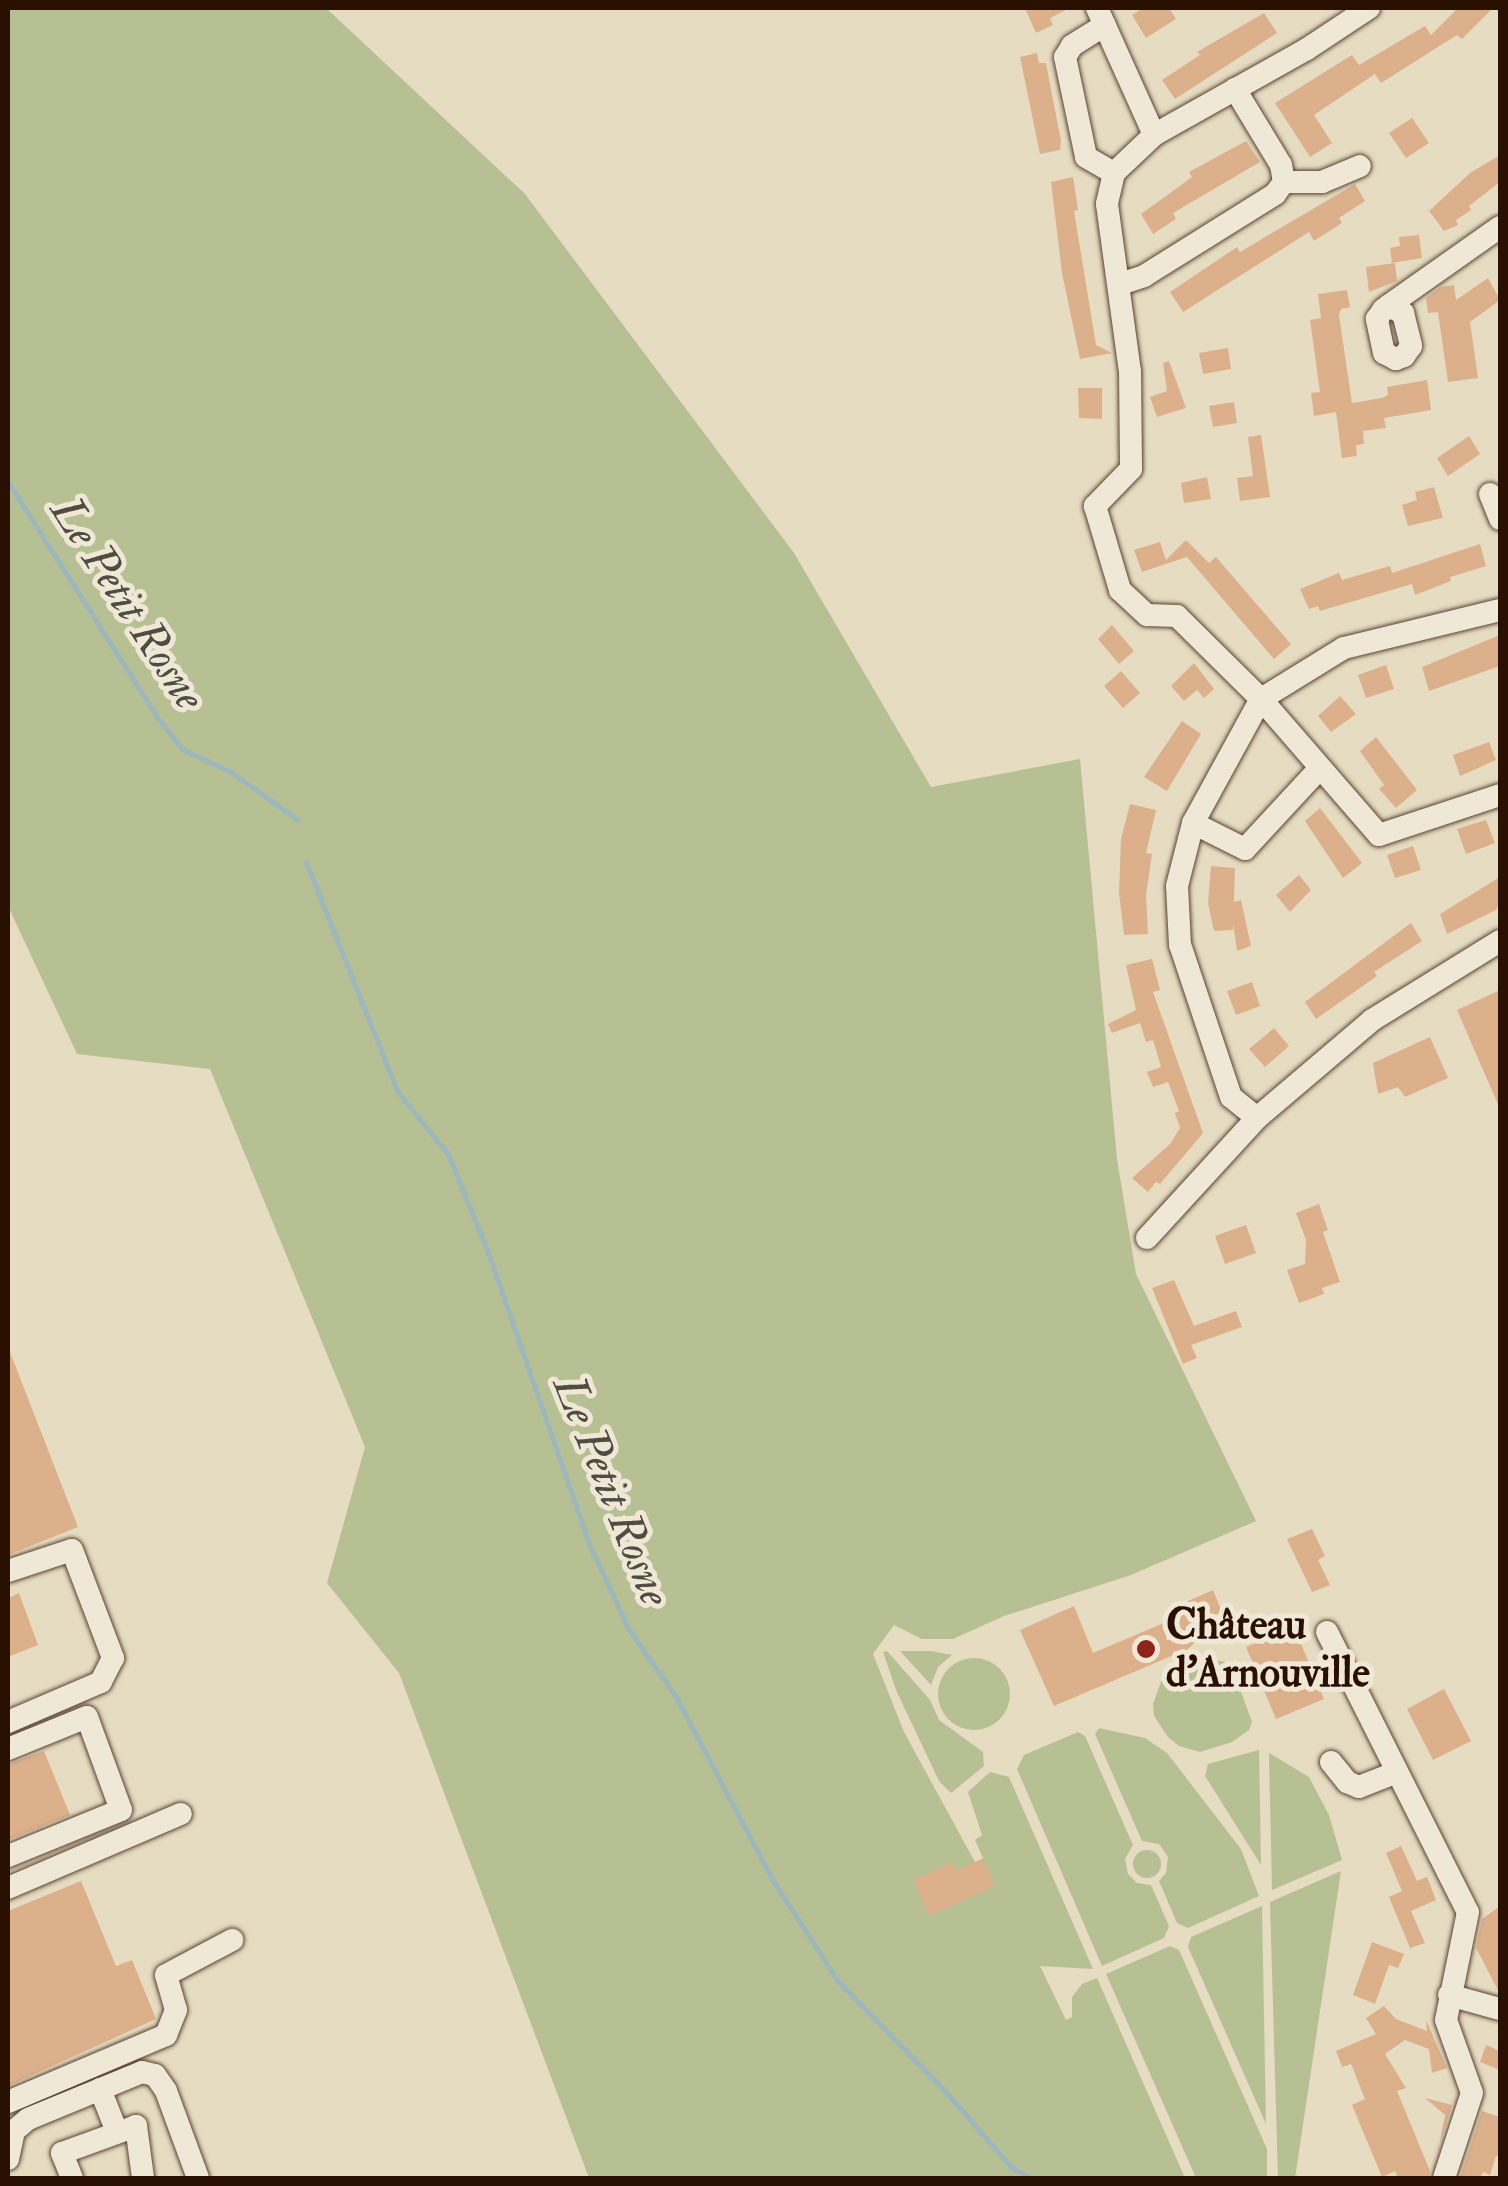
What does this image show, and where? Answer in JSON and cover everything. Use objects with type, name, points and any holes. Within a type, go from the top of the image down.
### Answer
[{"type":"street","points":[[1369,8],[1154,135],[1114,173],[1108,204],[1130,371],[1131,469],[1095,506],[1120,590],[1148,614],[1177,616],[1261,699],[1378,836],[1500,796]]},
{"type":"street","points":[[1114,173],[1086,157],[1064,57],[1102,13],[1154,135]]},
{"type":"street","points":[[1235,89],[1280,165],[1284,182]]},
{"type":"street","points":[[1284,182],[1322,182],[1360,166]]},
{"type":"street","points":[[1120,284],[1161,266],[1275,194],[1284,182]]},
{"type":"street","points":[[1388,306],[1500,227]]},
{"type":"street","points":[[1490,494],[1500,519]]},
{"type":"street","points":[[1257,1118],[1232,1098],[1180,946],[1178,886],[1193,824],[1261,699],[1344,648],[1500,610]]},
{"type":"street","points":[[1193,824],[1245,849],[1320,768]]},
{"type":"street","points":[[1147,1238],[1257,1118],[1372,1020],[1500,942]]},
{"type":"street","points":[[8,1571],[72,1550],[113,1658],[101,1682],[8,1722]]},
{"type":"street","points":[[1328,1632],[1468,1912],[1446,2020],[1472,2093],[1444,2178]]},
{"type":"street","points":[[8,1749],[86,1717],[121,1810],[8,1856]]},
{"type":"street","points":[[1332,1762],[1348,1782],[1359,1787],[1397,1772]]},
{"type":"street","points":[[8,1888],[181,1814]]},
{"type":"street","points":[[20,2126],[8,2102],[166,2035],[176,2010],[166,1975],[232,1940]]},
{"type":"street","points":[[1450,1995],[1490,2008],[1500,2022]]},
{"type":"street","points":[[8,2159],[14,2131],[20,2126],[142,2072],[155,2075],[166,2090],[198,2178]]},
{"type":"street","points":[[62,2078],[72,2101]]},
{"type":"street","points":[[100,2089],[117,2132]]},
{"type":"street","points":[[72,2178],[62,2152],[136,2126],[144,2178]]},
{"type":"green space","points":[[8,8],[326,8],[525,194],[794,553],[931,787],[1080,759],[1117,1159],[1136,1274],[1256,1521],[1131,1575],[1004,1616],[953,1639],[922,1639],[894,1625],[873,1654],[904,1732],[975,1862],[983,1858],[975,1840],[982,1835],[968,1792],[990,1772],[1009,1777],[1093,1969],[1040,1966],[1066,2020],[1072,2017],[1072,1997],[1082,1984],[1097,1978],[1185,2178],[589,2178],[399,1673],[327,1583],[365,1447],[210,1069],[77,1054],[8,906]]},
{"type":"green space","points":[[887,1651],[930,1700],[939,1720],[983,1752],[984,1766],[951,1793],[939,1781],[896,1690],[883,1652]]},
{"type":"green space","points":[[900,1651],[952,1655],[938,1667],[931,1685]]},
{"type":"green space","points":[[974,1658],[1000,1668],[1010,1694],[1000,1720],[974,1730],[948,1720],[938,1694],[948,1668]]},
{"type":"green space","points":[[1207,1659],[1225,1662],[1233,1670],[1252,1722],[1249,1730],[1232,1742],[1200,1752],[1179,1746],[1168,1737],[1154,1716],[1153,1704],[1161,1682],[1170,1673]]},
{"type":"green space","points":[[1099,1728],[1145,1738],[1167,1753],[1241,1849],[1259,1896],[1188,1928],[1177,1923],[1159,1881],[1166,1873],[1168,1857],[1159,1844],[1142,1841],[1095,1734]]},
{"type":"green space","points":[[1078,1732],[1085,1736],[1133,1845],[1125,1859],[1128,1874],[1137,1883],[1151,1885],[1169,1926],[1164,1938],[1102,1966],[1017,1769],[1024,1755]]},
{"type":"green space","points":[[1259,1750],[1261,1865],[1205,1776],[1208,1764]]},
{"type":"green space","points":[[1269,1753],[1309,1777],[1329,1815],[1342,1860],[1272,1890]]},
{"type":"green space","points":[[1147,1850],[1157,1854],[1161,1864],[1157,1874],[1147,1878],[1137,1874],[1133,1864],[1137,1854]]},
{"type":"green space","points":[[1341,1871],[1295,2178],[1278,2178],[1270,1902]]},
{"type":"green space","points":[[1262,1906],[1266,2124],[1188,1947],[1191,1937]]},
{"type":"green space","points":[[1170,1946],[1179,1950],[1267,2149],[1267,2178],[1196,2178],[1106,1974]]},
{"type":"building","points":[[1025,8],[1070,8],[1050,18],[1053,25],[1036,33]]},
{"type":"building","points":[[1143,8],[1169,8],[1176,19],[1146,38],[1132,15]]},
{"type":"building","points":[[1458,8],[1493,8],[1462,39],[1457,35],[1381,83],[1375,74],[1314,115],[1332,143],[1310,157],[1275,103],[1352,55],[1359,65],[1425,26],[1431,35]]},
{"type":"building","points":[[1264,13],[1277,33],[1175,99],[1162,80],[1200,55],[1197,52]]},
{"type":"building","points":[[1037,53],[1039,63],[1046,63],[1061,141],[1060,150],[1040,154],[1020,57]]},
{"type":"building","points":[[1412,118],[1429,143],[1406,158],[1389,133]]},
{"type":"building","points":[[1246,141],[1260,162],[1173,213],[1176,219],[1153,234],[1141,214],[1192,177],[1189,172]]},
{"type":"building","points":[[1500,155],[1500,182],[1469,206],[1471,210],[1456,220],[1458,225],[1444,231],[1429,211],[1470,173]]},
{"type":"building","points":[[1073,177],[1078,210],[1074,211],[1096,345],[1112,353],[1080,359],[1062,273],[1051,182]]},
{"type":"building","points":[[1355,184],[1365,201],[1339,218],[1342,223],[1314,241],[1309,232],[1183,312],[1170,292],[1237,247],[1240,252]]},
{"type":"building","points":[[1419,235],[1422,258],[1392,263],[1390,248],[1400,246],[1399,237]]},
{"type":"building","points":[[1395,263],[1397,281],[1369,292],[1366,267]]},
{"type":"building","points":[[1488,278],[1500,300],[1470,322],[1478,378],[1448,382],[1438,312],[1428,313],[1426,298],[1441,287],[1454,285],[1456,300]]},
{"type":"building","points":[[1347,290],[1350,307],[1341,309],[1339,315],[1352,403],[1382,398],[1388,395],[1387,387],[1427,380],[1431,410],[1384,418],[1386,428],[1363,431],[1364,444],[1356,445],[1357,456],[1342,458],[1336,412],[1314,416],[1311,393],[1320,392],[1310,320],[1321,318],[1318,294]]},
{"type":"building","points":[[1228,348],[1231,369],[1203,374],[1199,353]]},
{"type":"building","points":[[1169,361],[1186,408],[1157,417],[1150,397],[1167,391],[1163,363]]},
{"type":"building","points":[[1078,388],[1102,388],[1102,419],[1079,418]]},
{"type":"building","points":[[1234,402],[1237,423],[1213,427],[1209,406]]},
{"type":"building","points":[[1261,435],[1270,497],[1240,501],[1237,478],[1253,476],[1248,437]]},
{"type":"building","points":[[1469,436],[1480,454],[1448,476],[1437,458]]},
{"type":"building","points":[[1207,477],[1211,499],[1184,503],[1181,483]]},
{"type":"building","points":[[1434,487],[1443,518],[1408,526],[1402,505],[1417,500],[1415,492]]},
{"type":"building","points":[[1186,540],[1209,563],[1216,557],[1291,644],[1274,659],[1187,557],[1142,572],[1134,550],[1160,542],[1166,560]]},
{"type":"building","points":[[1480,544],[1486,566],[1450,577],[1451,581],[1415,595],[1412,584],[1320,611],[1318,606],[1309,609],[1300,589],[1339,573],[1342,580],[1390,566],[1392,573]]},
{"type":"building","points":[[1112,625],[1134,651],[1119,664],[1098,639]]},
{"type":"building","points":[[1500,635],[1500,666],[1429,691],[1422,667]]},
{"type":"building","points":[[1194,663],[1214,689],[1204,698],[1197,690],[1184,701],[1171,686]]},
{"type":"building","points":[[1386,665],[1394,689],[1366,698],[1358,675]]},
{"type":"building","points":[[1121,671],[1140,693],[1123,708],[1104,686]]},
{"type":"building","points":[[1340,696],[1356,714],[1331,732],[1318,716]]},
{"type":"building","points":[[1182,721],[1201,734],[1167,791],[1144,777]]},
{"type":"building","points":[[1376,737],[1417,790],[1396,808],[1379,789],[1384,785],[1360,751]]},
{"type":"building","points":[[1489,742],[1496,760],[1460,776],[1453,755]]},
{"type":"building","points":[[1130,804],[1156,810],[1146,853],[1152,854],[1146,895],[1148,934],[1124,935],[1119,893],[1121,839]]},
{"type":"building","points":[[1320,808],[1362,863],[1343,878],[1305,821]]},
{"type":"building","points":[[1486,820],[1495,843],[1466,854],[1457,829]]},
{"type":"building","points":[[1413,846],[1421,870],[1395,878],[1387,855]]},
{"type":"building","points":[[1211,866],[1235,868],[1234,902],[1241,900],[1251,946],[1237,951],[1233,923],[1233,930],[1214,931],[1208,903]]},
{"type":"building","points":[[1299,875],[1311,890],[1290,912],[1276,895]]},
{"type":"building","points":[[1500,877],[1500,903],[1496,910],[1447,934],[1440,914]]},
{"type":"building","points":[[1411,923],[1422,941],[1374,972],[1377,976],[1316,1019],[1305,1002]]},
{"type":"building","points":[[1152,959],[1160,990],[1153,992],[1203,1133],[1160,1184],[1156,1182],[1148,1192],[1132,1178],[1170,1144],[1180,1128],[1175,1113],[1179,1111],[1168,1082],[1153,1087],[1147,1072],[1161,1067],[1153,1040],[1146,1042],[1140,1023],[1112,1033],[1108,1024],[1136,1010],[1126,965]]},
{"type":"building","points":[[1252,982],[1260,1006],[1236,1015],[1227,991]]},
{"type":"building","points":[[1500,990],[1500,1109],[1457,1010]]},
{"type":"building","points":[[1274,1028],[1289,1046],[1265,1067],[1249,1049]]},
{"type":"building","points":[[1430,1037],[1448,1078],[1405,1097],[1398,1087],[1378,1094],[1373,1063]]},
{"type":"building","points":[[1319,1204],[1328,1230],[1323,1232],[1340,1282],[1322,1288],[1324,1294],[1299,1303],[1287,1270],[1305,1264],[1306,1240],[1296,1213]]},
{"type":"building","points":[[1246,1225],[1256,1253],[1225,1264],[1215,1236]]},
{"type":"building","points":[[1174,1280],[1194,1326],[1236,1311],[1242,1327],[1191,1345],[1197,1358],[1183,1364],[1152,1288]]},
{"type":"building","points":[[8,1347],[78,1527],[8,1555]]},
{"type":"building","points":[[1312,1529],[1325,1556],[1318,1560],[1330,1585],[1312,1592],[1287,1539]]},
{"type":"building","name":"Château d'Arnouville","points":[[1213,1590],[1222,1612],[1210,1617],[1212,1625],[1202,1629],[1203,1634],[1188,1649],[1054,1706],[1020,1630],[1074,1606],[1093,1653],[1178,1617],[1188,1601]]},
{"type":"building","points":[[19,1593],[38,1645],[8,1657],[8,1598]]},
{"type":"building","points":[[1294,1627],[1324,1699],[1276,1719],[1246,1647]]},
{"type":"building","points":[[1444,1689],[1471,1741],[1433,1760],[1407,1709]]},
{"type":"building","points":[[44,1751],[70,1815],[8,1840],[8,1764]]},
{"type":"building","points":[[1401,1846],[1417,1881],[1427,1877],[1436,1900],[1411,1911],[1425,1943],[1410,1948],[1389,1897],[1402,1891],[1386,1853]]},
{"type":"building","points":[[983,1859],[995,1886],[929,1916],[914,1880],[952,1862],[956,1870]]},
{"type":"building","points":[[81,1881],[116,1966],[132,1960],[156,2019],[8,2086],[8,1911]]},
{"type":"building","points":[[1500,1906],[1500,1994],[1476,1948],[1482,1919]]},
{"type":"building","points":[[1372,1942],[1404,1954],[1398,1968],[1389,1965],[1375,2004],[1353,1995]]},
{"type":"building","points":[[1384,2006],[1396,2019],[1427,2031],[1426,2020],[1447,2068],[1432,2073],[1429,2049],[1405,2040],[1385,2054],[1406,2088],[1397,2091],[1430,2171],[1429,2178],[1398,2178],[1395,2171],[1382,2177],[1352,2105],[1365,2099],[1351,2064],[1342,2067],[1336,2051],[1376,2034],[1366,2018]]},
{"type":"building","points":[[1486,2045],[1500,2051],[1500,2070],[1480,2062]]},
{"type":"building","points":[[1425,2098],[1452,2105],[1440,2143],[1445,2115]]},
{"type":"building","points":[[1482,2111],[1500,2117],[1500,2157],[1496,2156],[1490,2175],[1483,2172],[1480,2178],[1460,2178]]},
{"type":"waterway","name":"Le Petit Rosne","points":[[8,482],[157,717],[182,749],[231,772],[298,820]]},
{"type":"waterway","name":"Le Petit Rosne","points":[[306,862],[397,1091],[448,1154],[488,1252],[590,1546],[628,1628],[676,1697],[772,1879],[837,1980],[947,2093],[1011,2167],[1031,2178]]},
{"type":"place","name":"Château d'Arnouville","points":[[1146,1649]]}]
